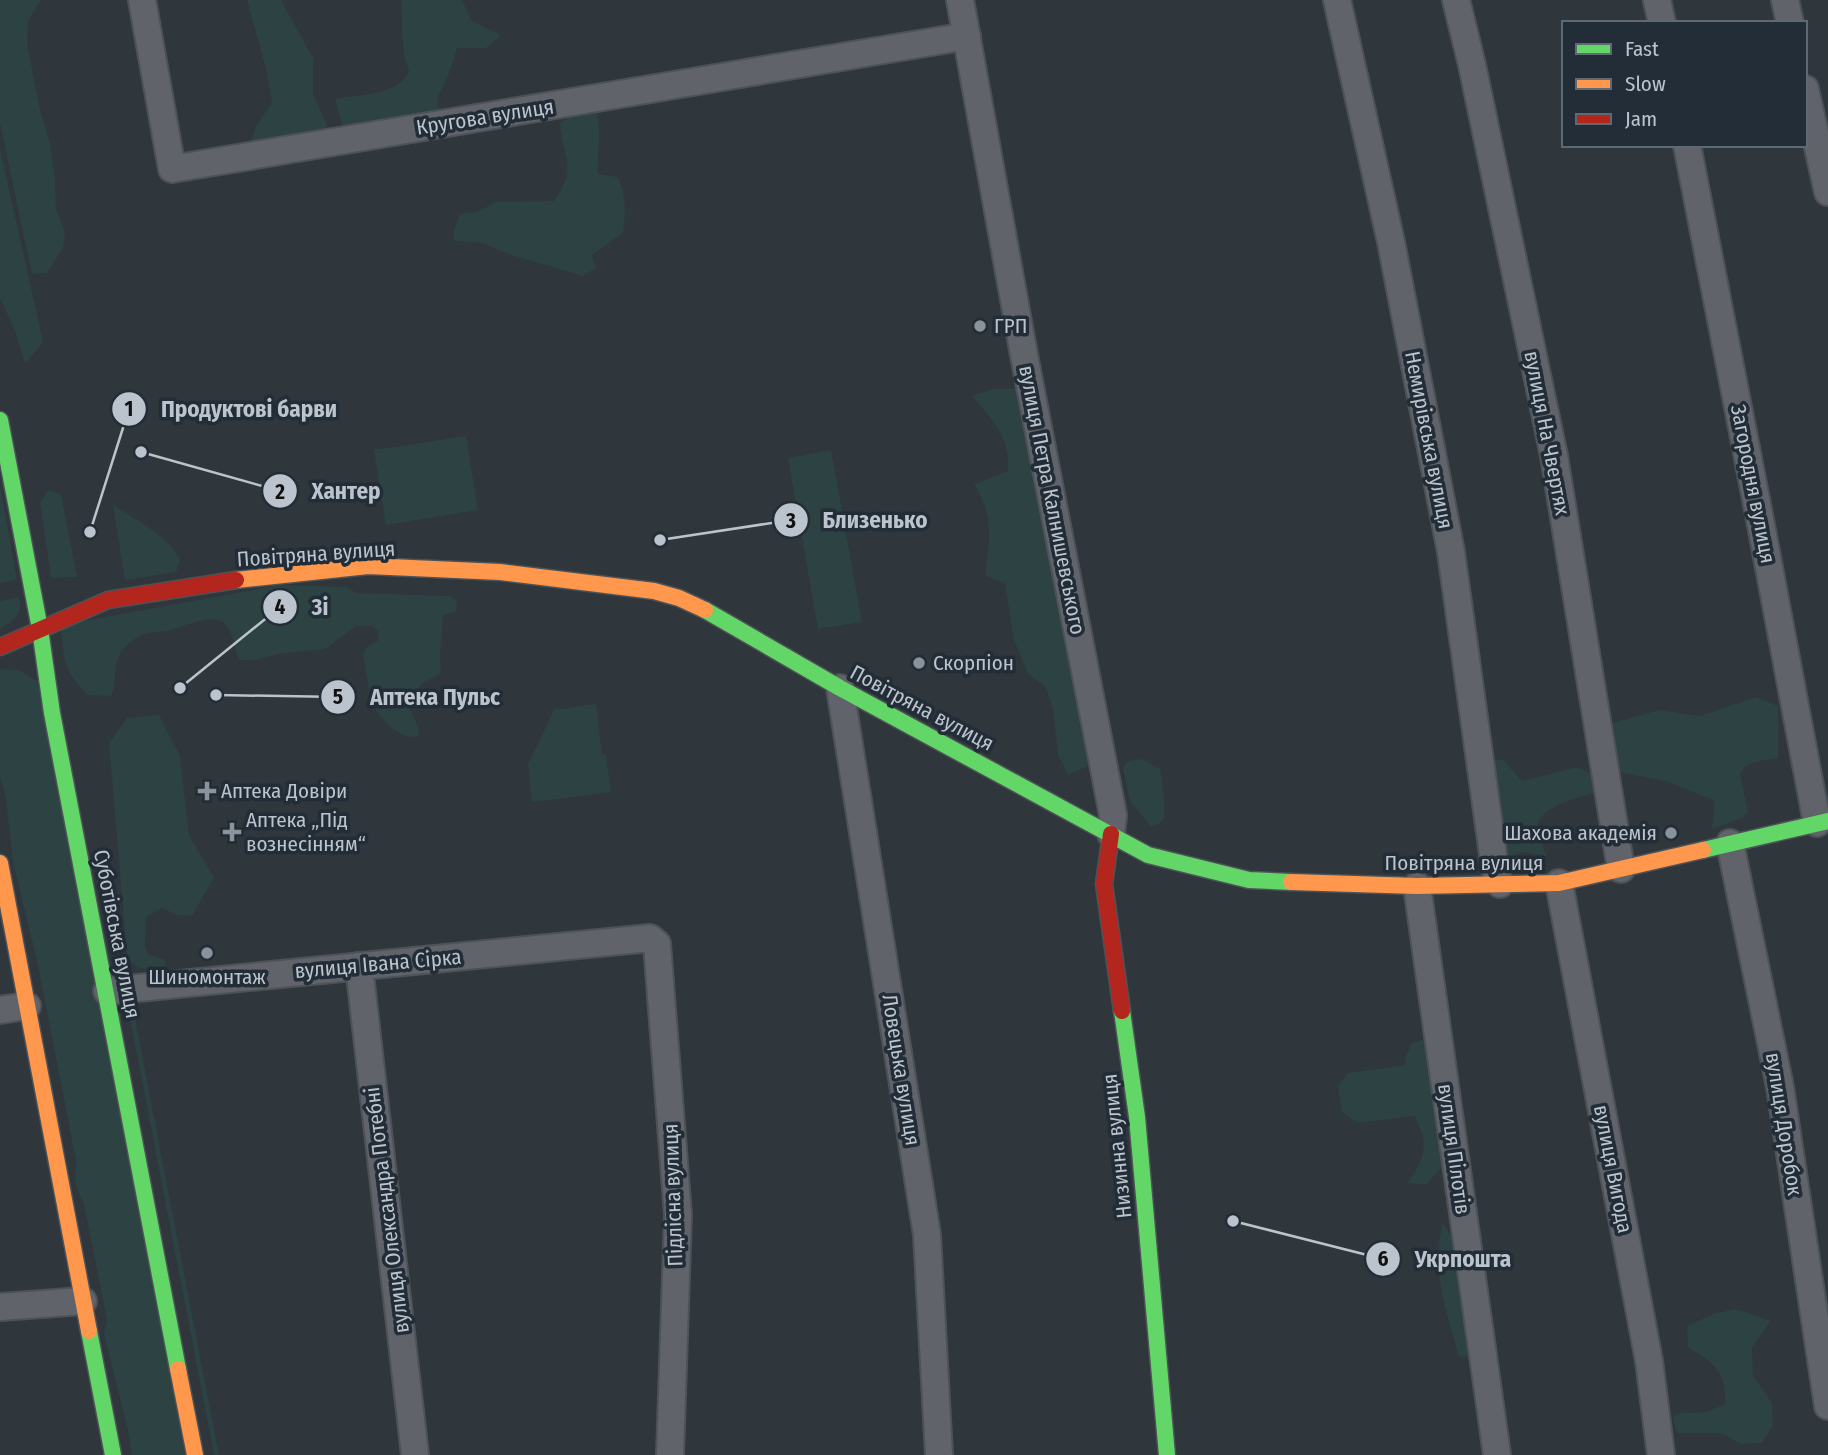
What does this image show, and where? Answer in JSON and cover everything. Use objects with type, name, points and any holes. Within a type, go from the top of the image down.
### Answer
[{"type":"street","name":"Кругова вулиця","points":[[142,0],[172,169],[967,36]]},
{"type":"street","name":"вулиця Петра Калнишевського","points":[[960,0],[1026,368],[1113,815],[1111,834]]},
{"type":"street","name":"Немирівська вулиця","points":[[1337,0],[1391,242],[1451,552],[1495,869],[1500,884]]},
{"type":"street","name":"вулиця На Чвертях","points":[[1456,0],[1554,456],[1621,869]]},
{"type":"street","points":[[1657,0],[1662,21]]},
{"type":"street","points":[[1785,0],[1790,21]]},
{"type":"street","points":[[1807,98],[1828,192]]},
{"type":"street","name":"Загородня вулиця","points":[[1687,147],[1822,822]]},
{"type":"street","name":"Суботівська вулиця","points":[[0,420],[40,629],[52,713],[195,1455]]},
{"type":"street","name":"Повітряна вулиця","points":[[0,647],[108,600],[235,580],[368,566],[500,572],[654,591],[679,598],[711,613],[840,688],[1148,855],[1249,880],[1417,886],[1559,883],[1822,822]]},
{"type":"street","name":"Ловецька вулиця","points":[[840,688],[927,1235],[939,1455]]},
{"type":"street","name":"Низинна вулиця","points":[[1111,834],[1104,884],[1137,1117],[1167,1455]]},
{"type":"street","name":"вулиця Доробок","points":[[1730,843],[1780,1087],[1828,1406]]},
{"type":"street","points":[[0,863],[113,1455]]},
{"type":"street","name":"вулиця Вигода","points":[[1559,883],[1649,1361],[1661,1455]]},
{"type":"street","name":"вулиця Пілотів","points":[[1417,886],[1497,1455]]},
{"type":"street","name":"вулиця Івана Сірка","points":[[107,991],[650,938]]},
{"type":"street","name":"Підлісна вулиця","points":[[650,938],[657,944],[678,1215],[670,1455]]},
{"type":"street","name":"вулиця Олександра Потебні","points":[[359,966],[415,1455]]},
{"type":"street","points":[[0,1010],[27,1006]]},
{"type":"street","points":[[0,1307],[83,1301]]},
{"type":"green space","points":[[0,0],[41,0],[28,21],[27,43],[40,110],[50,143],[56,208],[65,233],[63,248],[47,273],[32,274],[0,123]]},
{"type":"green space","points":[[247,0],[281,0],[313,58],[313,94],[330,132],[259,148],[251,142],[256,126],[272,103],[267,73]]},
{"type":"green space","points":[[401,0],[462,0],[472,21],[501,35],[486,48],[457,48],[437,99],[441,116],[344,132],[335,99],[388,90],[404,79],[409,71],[403,45]]},
{"type":"green space","points":[[574,113],[597,113],[598,174],[618,177],[624,198],[623,233],[592,255],[596,268],[583,276],[511,255],[483,243],[454,241],[454,229],[460,214],[477,212],[496,202],[554,201],[567,171],[560,123]]},
{"type":"green space","points":[[0,149],[43,342],[25,364],[15,331],[0,298]]},
{"type":"green space","points":[[993,389],[1024,389],[1030,464],[1051,498],[1101,760],[1068,775],[1058,755],[1053,708],[1046,687],[1028,674],[1014,640],[1005,583],[985,576],[989,540],[988,518],[974,484],[1008,471],[1008,459],[999,430],[972,396]]},
{"type":"green space","points":[[466,436],[478,510],[386,525],[374,450]]},
{"type":"green space","points":[[831,450],[862,622],[818,629],[788,458]]},
{"type":"green space","points":[[0,484],[17,580],[0,583]]},
{"type":"green space","points":[[48,490],[61,494],[77,577],[51,578],[40,503]]},
{"type":"green space","points":[[113,505],[168,543],[180,560],[176,572],[125,580]]},
{"type":"green space","points":[[280,585],[346,587],[357,593],[451,596],[457,601],[456,612],[443,615],[441,673],[421,684],[417,690],[419,697],[410,709],[419,729],[418,737],[405,735],[392,728],[374,705],[363,655],[366,648],[379,640],[378,632],[373,626],[356,626],[325,649],[278,654],[255,660],[239,660],[230,631],[219,621],[205,620],[145,634],[131,642],[120,654],[111,696],[88,695],[69,671],[61,625]]},
{"type":"green space","points":[[19,597],[17,617],[0,628],[0,601]]},
{"type":"green space","points":[[0,669],[19,670],[37,681],[185,1455],[132,1455],[104,1334],[107,1320],[84,1204],[76,1185],[77,1166],[38,965],[13,862],[6,799],[0,776]]},
{"type":"green space","points":[[1756,697],[1778,706],[1778,758],[1746,766],[1740,774],[1748,812],[1744,817],[1712,829],[1715,801],[1665,781],[1618,772],[1605,725],[1659,710],[1700,716]]},
{"type":"green space","points":[[596,704],[602,754],[606,754],[611,792],[532,802],[528,764],[554,710]]},
{"type":"green space","points":[[159,715],[180,756],[189,836],[214,877],[192,916],[177,915],[162,908],[146,917],[145,948],[149,955],[166,960],[165,968],[148,970],[139,968],[127,956],[109,743],[127,718]]},
{"type":"green space","points":[[1142,759],[1160,769],[1163,785],[1163,818],[1151,827],[1130,801],[1123,769],[1128,761]]},
{"type":"green space","points":[[1486,760],[1503,760],[1522,781],[1577,767],[1596,776],[1594,793],[1559,805],[1543,815],[1537,830],[1547,856],[1522,852],[1502,860]]},
{"type":"green space","points":[[135,1018],[219,1455],[214,1455],[130,1019]]},
{"type":"green space","points":[[1426,1039],[1446,1147],[1441,1168],[1426,1185],[1408,1183],[1424,1150],[1415,1116],[1357,1123],[1342,1112],[1338,1086],[1348,1073],[1406,1065],[1405,1058],[1412,1043]]},
{"type":"green space","points":[[1443,1223],[1463,1263],[1472,1356],[1459,1357],[1445,1307],[1438,1257]]},
{"type":"green space","points":[[1737,1309],[1771,1321],[1752,1347],[1753,1376],[1772,1403],[1773,1425],[1762,1443],[1741,1444],[1722,1433],[1677,1433],[1673,1417],[1680,1413],[1706,1412],[1725,1404],[1721,1376],[1712,1364],[1688,1347],[1687,1326],[1716,1313]]},
{"type":"traffic: fast","points":[[0,420],[40,629],[52,713],[178,1369]]},
{"type":"traffic: fast","points":[[705,610],[840,688],[1148,855],[1249,880],[1291,882]]},
{"type":"traffic: fast","points":[[1703,850],[1828,821]]},
{"type":"traffic: fast","points":[[1122,1011],[1137,1117],[1167,1455]]},
{"type":"traffic: fast","points":[[89,1331],[113,1455]]},
{"type":"traffic: slow","points":[[236,580],[368,566],[500,572],[654,591],[679,598],[705,610]]},
{"type":"traffic: slow","points":[[1291,882],[1417,886],[1559,883],[1703,850]]},
{"type":"traffic: slow","points":[[0,863],[89,1331]]},
{"type":"traffic: slow","points":[[178,1369],[195,1455]]},
{"type":"traffic: jam","points":[[0,647],[108,600],[236,580]]},
{"type":"traffic: jam","points":[[1111,834],[1104,884],[1122,1011]]},
{"type":"place","name":"ГРП","points":[[980,326]]},
{"type":"place","name":"Хантер","points":[[141,452]]},
{"type":"place","name":"Продуктові барви","points":[[90,532]]},
{"type":"place","name":"Близенько","points":[[660,540]]},
{"type":"place","name":"Скорпіон","points":[[919,663]]},
{"type":"place","name":"3і","points":[[180,688]]},
{"type":"place","name":"Аптека Пульс","points":[[216,695]]},
{"type":"place","name":"Аптека Довіри","points":[[207,791]]},
{"type":"place","name":"Аптека „Під вознесінням“","points":[[232,832]]},
{"type":"place","name":"Шахова академія","points":[[1671,833]]},
{"type":"place","name":"Шиномонтаж","points":[[207,953]]},
{"type":"place","name":"Укрпошта","points":[[1233,1221]]}]
